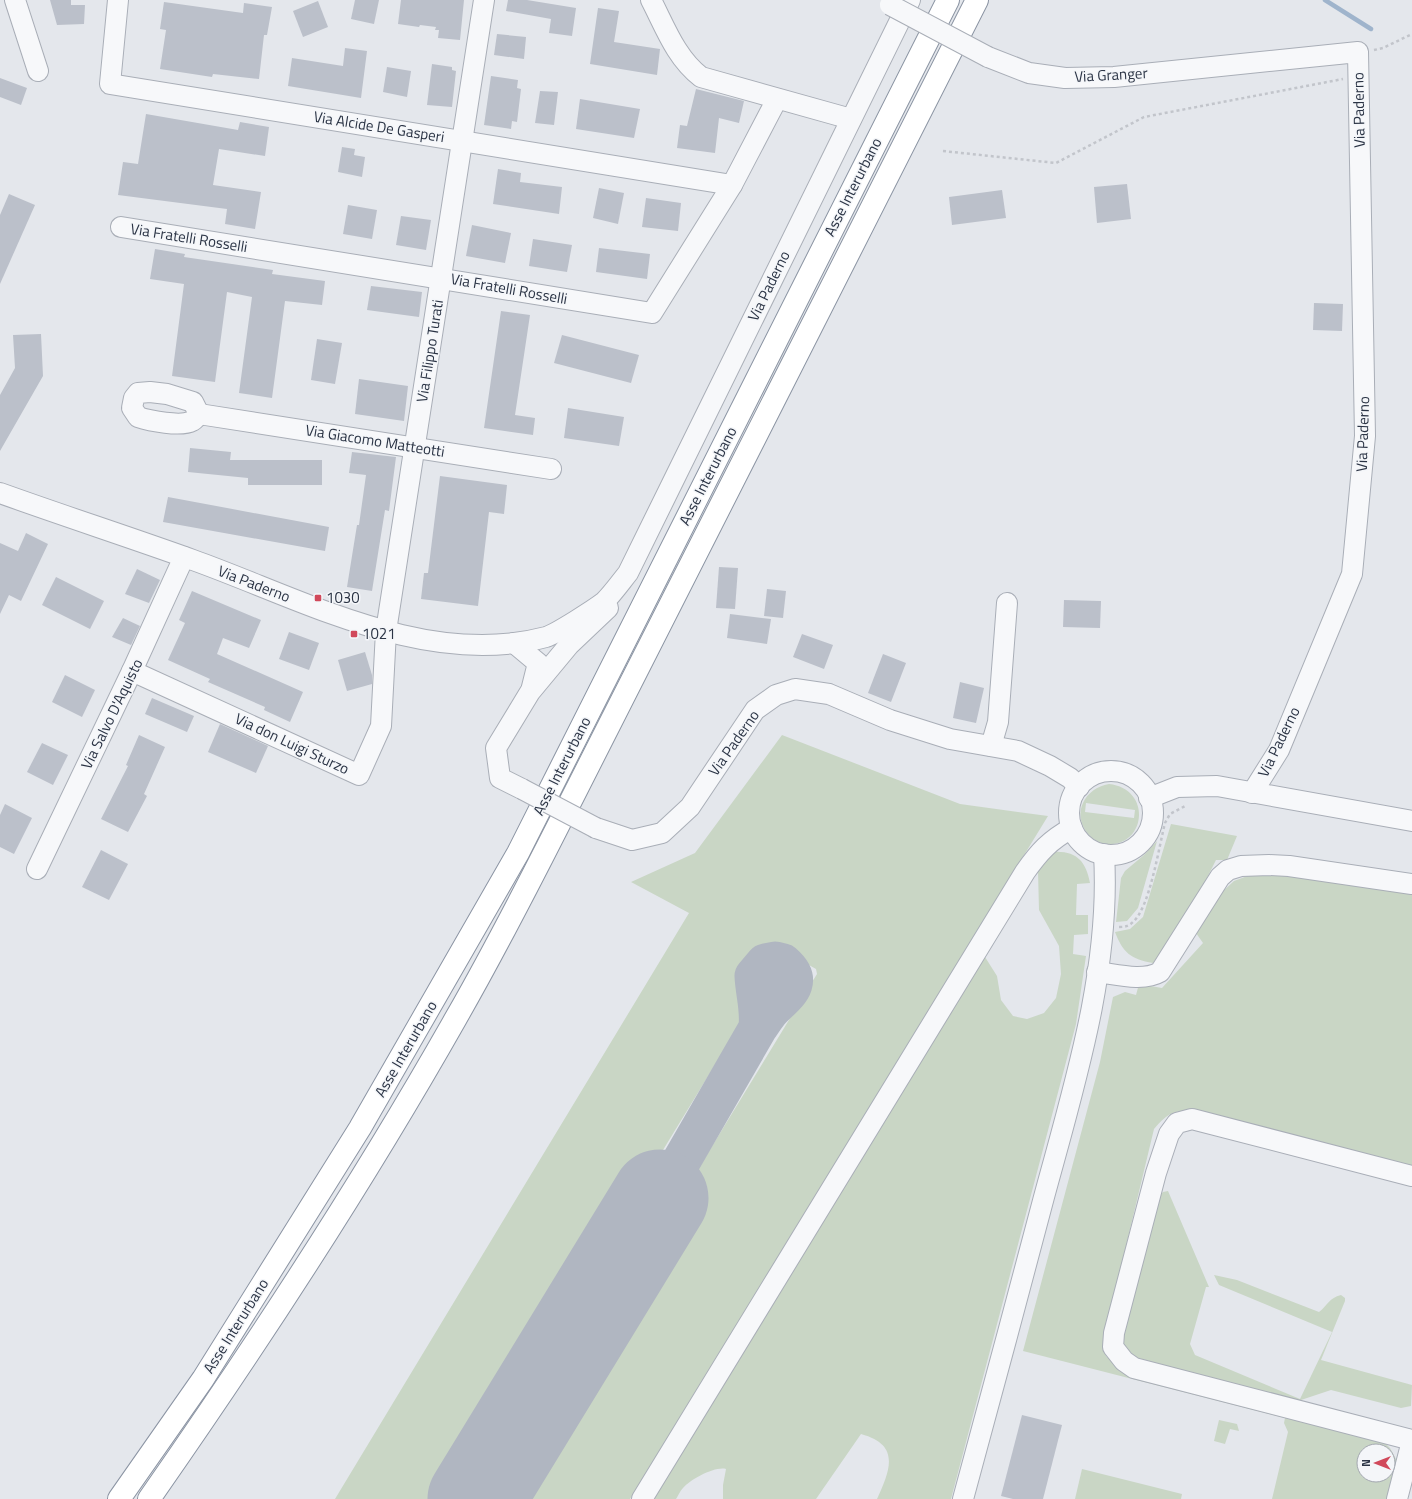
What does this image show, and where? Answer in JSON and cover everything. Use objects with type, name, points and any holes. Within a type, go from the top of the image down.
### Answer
[{"type":"highway","name":"Asse Interurbano","points":[[119,1499],[203,1379],[356,1134],[518,853],[948,0]]},
{"type":"highway","name":"Asse Interurbano","points":[[149,1499],[224,1393],[346,1204],[460,1011],[552,837],[977,0]]},
{"type":"street","points":[[14,0],[38,71]]},
{"type":"street","name":"Via Alcide De Gasperi","points":[[118,0],[110,84],[732,185]]},
{"type":"street","name":"Via Filippo Turati","points":[[386,631],[484,0]]},
{"type":"street","points":[[651,0],[674,45],[683,59],[701,77],[851,119]]},
{"type":"street","name":"Via Paderno","points":[[910,0],[628,573],[607,609],[569,645],[530,692],[496,748],[500,778],[596,828],[632,840],[662,833],[690,807],[755,710],[776,695],[795,689],[829,694],[890,720],[950,739],[1018,751],[1050,766],[1070,778],[1079,787]]},
{"type":"street","name":"Via Granger","points":[[885,2],[988,57],[1029,73],[1065,78],[1107,78],[1358,52]]},
{"type":"street","name":"Via Paderno","points":[[1252,792],[1279,750],[1352,574],[1365,436],[1358,52]]},
{"type":"street","name":"Via Fratelli Rosselli","points":[[122,227],[652,313],[732,185],[777,99]]},
{"type":"street","name":"Via Giacomo Matteotti","points":[[199,414],[552,469]]},
{"type":"street","name":"Via Paderno","points":[[0,493],[184,557],[353,622],[386,631],[455,643],[514,643],[548,636],[603,602],[628,573]]},
{"type":"street","name":"Via Salvo D'Aquisto","points":[[37,869],[132,671],[184,557]]},
{"type":"street","points":[[991,746],[998,722],[1007,603]]},
{"type":"street","points":[[568,623],[569,645]]},
{"type":"street","name":"Via don Luigi Sturzo","points":[[132,671],[359,775],[381,726],[386,631]]},
{"type":"street","name":"Via Paderno","points":[[530,692],[538,663],[548,636]]},
{"type":"street","points":[[514,643],[538,663]]},
{"type":"street","points":[[1104,772],[1117,772],[1130,776],[1140,784],[1150,798],[1152,806],[1152,819],[1146,836],[1129,851],[1119,854],[1094,852],[1083,844],[1072,828],[1070,807],[1074,794],[1079,787],[1092,776],[1104,772]]},
{"type":"street","name":"Via Paderno","points":[[1150,798],[1176,788],[1218,786],[1412,821]]},
{"type":"street","points":[[642,1499],[1025,872],[1039,851],[1059,835],[1072,828]]},
{"type":"street","points":[[963,1499],[1082,1056],[1097,972],[1103,927],[1105,877],[1104,854]]},
{"type":"street","points":[[1097,972],[1132,976],[1154,976],[1160,972],[1220,877],[1228,870],[1241,866],[1290,866],[1412,884]]},
{"type":"street","points":[[1397,1499],[1412,1441],[1134,1368],[1124,1361],[1113,1348],[1114,1333],[1156,1173],[1169,1134],[1176,1123],[1192,1119],[1412,1176]]},
{"type":"path","points":[[1358,52],[1383,48],[1412,34]]},
{"type":"path","points":[[943,151],[1056,163],[1144,117],[1359,75]]},
{"type":"path","points":[[1103,927],[1126,927],[1134,922],[1140,914],[1147,895],[1165,823],[1170,814],[1182,806],[1189,804]]},
{"type":"green space","points":[[782,735],[960,804],[1048,816],[630,1499],[497,1499],[817,974],[816,969],[782,951],[769,949],[754,952],[748,956],[739,968],[737,983],[740,992],[748,1005],[746,1014],[450,1499],[335,1499],[689,913],[631,882],[695,853]]},
{"type":"green space","points":[[1109,784],[1123,788],[1133,796],[1138,806],[1139,817],[1136,828],[1130,837],[1119,843],[1106,844],[1098,842],[1088,834],[1083,826],[1081,810],[1083,803],[1087,796],[1101,786]],"holes":[[[1086,803],[1135,810],[1134,818],[1085,812]]]},
{"type":"green space","points":[[1171,824],[1237,836],[1227,860],[1216,860],[1194,904],[1153,963],[1133,957],[1129,954],[1121,945],[1115,932],[1130,929],[1143,917]]},
{"type":"green space","points":[[1157,841],[1138,908],[1127,921],[1116,922],[1121,878],[1125,871],[1144,855]]},
{"type":"green space","points":[[1052,852],[1068,853],[1078,858],[1086,869],[1090,883],[1077,884],[1076,915],[1088,915],[1088,934],[1074,935],[1073,954],[1086,956],[1076,1024],[951,1499],[877,1499],[886,1478],[889,1460],[887,1452],[882,1445],[874,1439],[861,1434],[816,1499],[723,1499],[723,1485],[726,1469],[716,1469],[703,1474],[687,1484],[676,1499],[647,1499],[977,960],[985,957],[997,976],[1001,1000],[1013,1016],[1027,1019],[1044,1013],[1056,998],[1061,974],[1059,946],[1039,910],[1038,871]]},
{"type":"green space","points":[[1258,872],[1412,889],[1412,1166],[1195,1110],[1176,1112],[1168,1116],[1154,1129],[1103,1342],[1106,1356],[1121,1370],[1382,1440],[1385,1443],[1356,1443],[1356,1483],[1392,1483],[1388,1499],[1272,1499],[1288,1432],[1284,1423],[1285,1418],[1023,1351],[1100,1062],[1113,997],[1125,992],[1136,995],[1139,984],[1162,988],[1203,943],[1196,933],[1222,892],[1234,881]]},
{"type":"green space","points":[[1168,1191],[1209,1287],[1206,1287],[1190,1344],[1195,1355],[1300,1399],[1332,1332],[1219,1285],[1214,1275],[1237,1280],[1319,1312],[1331,1300],[1341,1295],[1345,1298],[1345,1301],[1321,1360],[1412,1385],[1411,1406],[1401,1408],[1331,1390],[1295,1402],[1128,1355],[1124,1351],[1121,1334],[1159,1196],[1163,1192]]},
{"type":"green space","points":[[1219,1420],[1237,1424],[1239,1431],[1230,1429],[1225,1444],[1214,1441]]},
{"type":"green space","points":[[1082,1469],[1182,1494],[1181,1499],[1075,1499]]},
{"type":"building","points":[[50,0],[71,0],[71,5],[85,5],[84,24],[57,25]]},
{"type":"building","points":[[355,0],[379,0],[374,24],[351,19]]},
{"type":"building","points":[[401,0],[464,0],[460,40],[438,38],[439,30],[435,30],[436,27],[420,25],[419,27],[398,24]]},
{"type":"building","points":[[508,0],[527,0],[576,8],[572,36],[549,33],[551,19],[506,11]]},
{"type":"building","points":[[318,1],[328,27],[303,37],[293,11]]},
{"type":"building","points":[[164,2],[243,13],[244,3],[272,7],[267,35],[264,35],[259,79],[213,74],[212,77],[160,69],[166,30],[160,29]]},
{"type":"building","points":[[598,8],[619,11],[614,42],[660,49],[657,75],[590,64]]},
{"type":"building","points":[[497,34],[526,37],[524,59],[494,55]]},
{"type":"building","points":[[345,48],[367,51],[361,98],[288,86],[292,58],[343,66]]},
{"type":"building","points":[[432,64],[452,67],[452,70],[456,71],[452,107],[427,105]]},
{"type":"building","points":[[387,67],[411,71],[407,97],[383,92]]},
{"type":"building","points":[[491,76],[518,80],[517,88],[521,89],[517,122],[512,121],[511,129],[484,125]]},
{"type":"building","points":[[0,78],[27,88],[21,105],[0,97]]},
{"type":"building","points":[[696,89],[744,101],[739,123],[719,118],[715,153],[677,148],[680,125],[687,126]]},
{"type":"building","points":[[540,91],[558,92],[554,125],[535,123]]},
{"type":"building","points":[[580,99],[640,109],[634,138],[576,129]]},
{"type":"building","points":[[146,114],[238,130],[240,122],[269,127],[265,156],[219,149],[213,185],[261,192],[255,229],[225,224],[227,209],[118,195],[123,162],[138,164]]},
{"type":"building","points":[[342,147],[355,149],[354,155],[365,157],[362,177],[338,172]]},
{"type":"building","points":[[498,169],[521,173],[520,182],[562,187],[559,214],[493,204]]},
{"type":"building","points":[[1127,184],[1131,219],[1097,223],[1094,187]]},
{"type":"building","points":[[599,188],[624,193],[618,224],[593,218]]},
{"type":"building","points":[[1002,190],[1006,218],[952,225],[949,197]]},
{"type":"building","points":[[9,194],[35,205],[0,284],[0,215]]},
{"type":"building","points":[[646,198],[681,203],[678,231],[642,227]]},
{"type":"building","points":[[348,205],[377,210],[372,239],[343,234]]},
{"type":"building","points":[[401,216],[431,220],[426,250],[396,245]]},
{"type":"building","points":[[472,225],[511,233],[505,263],[466,256]]},
{"type":"building","points":[[533,239],[572,245],[567,272],[529,266]]},
{"type":"building","points":[[599,248],[650,254],[647,279],[596,272]]},
{"type":"building","points":[[155,249],[185,254],[184,257],[273,270],[272,274],[325,281],[322,305],[285,301],[272,398],[239,393],[252,297],[227,292],[215,382],[172,376],[184,284],[150,279]]},
{"type":"building","points":[[371,286],[422,292],[419,317],[367,310]]},
{"type":"building","points":[[1314,303],[1343,304],[1342,331],[1313,330]]},
{"type":"building","points":[[501,311],[530,315],[515,415],[535,418],[533,435],[484,428]]},
{"type":"building","points":[[41,334],[43,376],[0,451],[0,395],[15,368],[13,335]]},
{"type":"building","points":[[562,335],[639,355],[631,383],[554,363]]},
{"type":"building","points":[[317,339],[342,343],[335,384],[311,380]]},
{"type":"building","points":[[359,379],[408,386],[404,421],[355,414]]},
{"type":"building","points":[[568,408],[624,417],[619,446],[564,438]]},
{"type":"building","points":[[190,448],[231,452],[230,460],[322,460],[322,485],[248,485],[248,478],[188,472]]},
{"type":"building","points":[[352,452],[396,457],[389,511],[385,510],[372,591],[347,587],[357,525],[359,525],[366,475],[349,473]]},
{"type":"building","points":[[440,476],[507,485],[504,514],[489,512],[478,606],[421,599],[424,573],[428,573]]},
{"type":"building","points":[[168,497],[329,527],[325,551],[163,522]]},
{"type":"building","points":[[26,533],[48,544],[21,601],[9,595],[0,614],[0,543],[18,551]]},
{"type":"building","points":[[719,567],[738,568],[735,609],[716,608]]},
{"type":"building","points":[[137,569],[160,580],[149,603],[125,594]]},
{"type":"building","points":[[56,577],[104,601],[90,629],[42,605]]},
{"type":"building","points":[[767,589],[786,591],[783,618],[764,616]]},
{"type":"building","points":[[192,591],[261,620],[249,648],[223,638],[217,654],[303,692],[290,722],[264,710],[265,707],[208,682],[210,679],[168,660],[185,623],[179,620]]},
{"type":"building","points":[[1064,600],[1101,601],[1100,628],[1063,627]]},
{"type":"building","points":[[730,614],[771,619],[767,644],[727,638]]},
{"type":"building","points":[[123,618],[140,626],[131,645],[112,637]]},
{"type":"building","points":[[289,632],[319,643],[309,670],[279,659]]},
{"type":"building","points":[[802,634],[833,645],[824,669],[793,657]]},
{"type":"building","points":[[365,652],[372,675],[372,684],[347,691],[338,660]]},
{"type":"building","points":[[883,654],[906,663],[891,702],[868,693]]},
{"type":"building","points":[[65,675],[95,690],[82,717],[52,702]]},
{"type":"building","points":[[960,682],[984,688],[976,723],[953,718]]},
{"type":"building","points":[[152,698],[194,716],[187,732],[145,714]]},
{"type":"building","points":[[220,724],[268,746],[256,773],[208,752]]},
{"type":"building","points":[[139,735],[165,747],[144,794],[147,796],[128,832],[101,819],[128,766],[126,765]]},
{"type":"building","points":[[42,743],[68,755],[53,785],[27,772]]},
{"type":"building","points":[[5,804],[32,818],[14,854],[0,847],[0,815]]},
{"type":"building","points":[[101,850],[128,864],[109,900],[82,887]]},
{"type":"building","points":[[1022,1415],[1062,1425],[1043,1499],[1013,1499],[1001,1496]]},
{"type":"waterway","points":[[1325,0],[1371,29]]},
{"type":"taxiway","points":[[660,1198],[758,1028],[773,1008],[792,987],[793,976],[790,970],[783,963],[775,961],[765,963],[754,976],[758,1008],[758,1028]]},
{"type":"runway","points":[[476,1499],[660,1198]]},
{"type":"place","name":"1030","points":[[318,598]]},
{"type":"place","name":"1021","points":[[354,634]]}]
